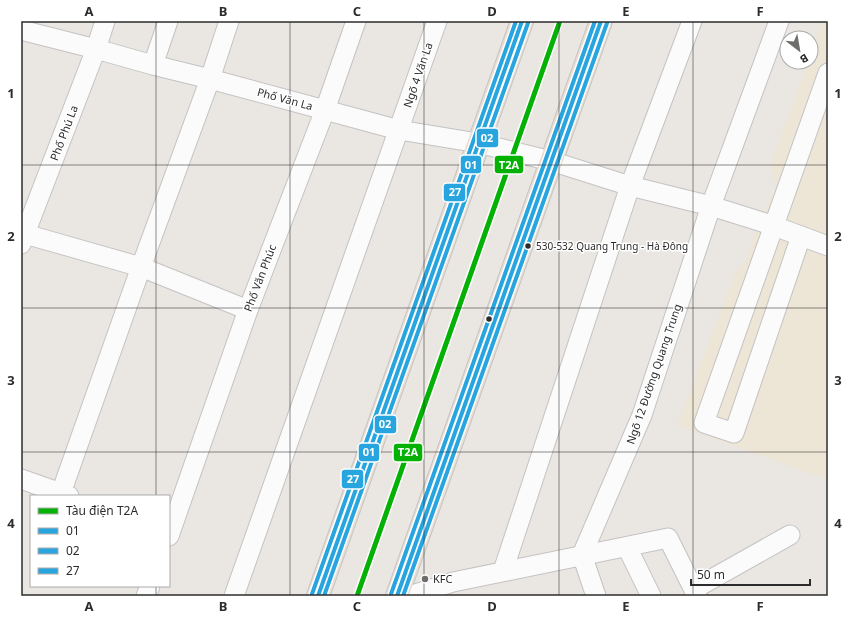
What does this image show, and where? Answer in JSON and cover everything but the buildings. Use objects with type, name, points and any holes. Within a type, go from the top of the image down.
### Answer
[{"type":"highway","points":[[318,596],[522,21]]},
{"type":"highway","points":[[397,596],[601,21]]},
{"type":"street","name":"Phố Phú La","points":[[23,239],[96,49],[105,21]]},
{"type":"street","points":[[153,65],[168,21]]},
{"type":"street","points":[[21,479],[65,494],[141,267],[210,79],[229,21]]},
{"type":"street","name":"Phố Văn Phúc","points":[[170,533],[248,310],[325,110],[356,21]]},
{"type":"street","name":"Ngõ 4 Văn La","points":[[234,596],[400,130],[437,21]]},
{"type":"street","points":[[503,572],[630,186],[692,21]]},
{"type":"street","name":"Ngõ 12 Đường Quang Trung","points":[[582,555],[642,416],[711,206],[779,21]]},
{"type":"street","name":"Phố Văn La","points":[[21,30],[400,130],[478,143],[551,161],[630,186],[711,206],[774,226],[828,246]]},
{"type":"street","points":[[801,236],[734,433],[704,423],[828,73]]},
{"type":"street","points":[[23,239],[141,267],[248,310]]},
{"type":"street","points":[[409,596],[452,582],[668,538],[696,593],[790,535]]},
{"type":"street","points":[[627,547],[650,596]]},
{"type":"street","points":[[582,555],[596,596]]},
{"type":"shaded area","points":[[822,21],[828,21],[828,480],[677,425],[737,269],[745,263],[759,221],[776,188],[771,163],[805,70],[819,70],[819,30]]},
{"type":"metro line","name":"T2A","points":[[357,596],[560,21]]},
{"type":"transit line","name":"27","points":[[312,594],[516,21]]},
{"type":"transit line","name":"01","points":[[318,596],[522,21]]},
{"type":"transit line","name":"27","points":[[391,594],[595,21]]},
{"type":"transit line","name":"01","points":[[397,596],[601,21]]},
{"type":"transit line","name":"02","points":[[324,596],[528,23]]},
{"type":"transit line","name":"02","points":[[403,596],[607,23]]},
{"type":"place","name":"530-532 Quang Trung - Hà Đông","points":[[528,246]]},
{"type":"place","name":"KFC","points":[[425,579]]}]
